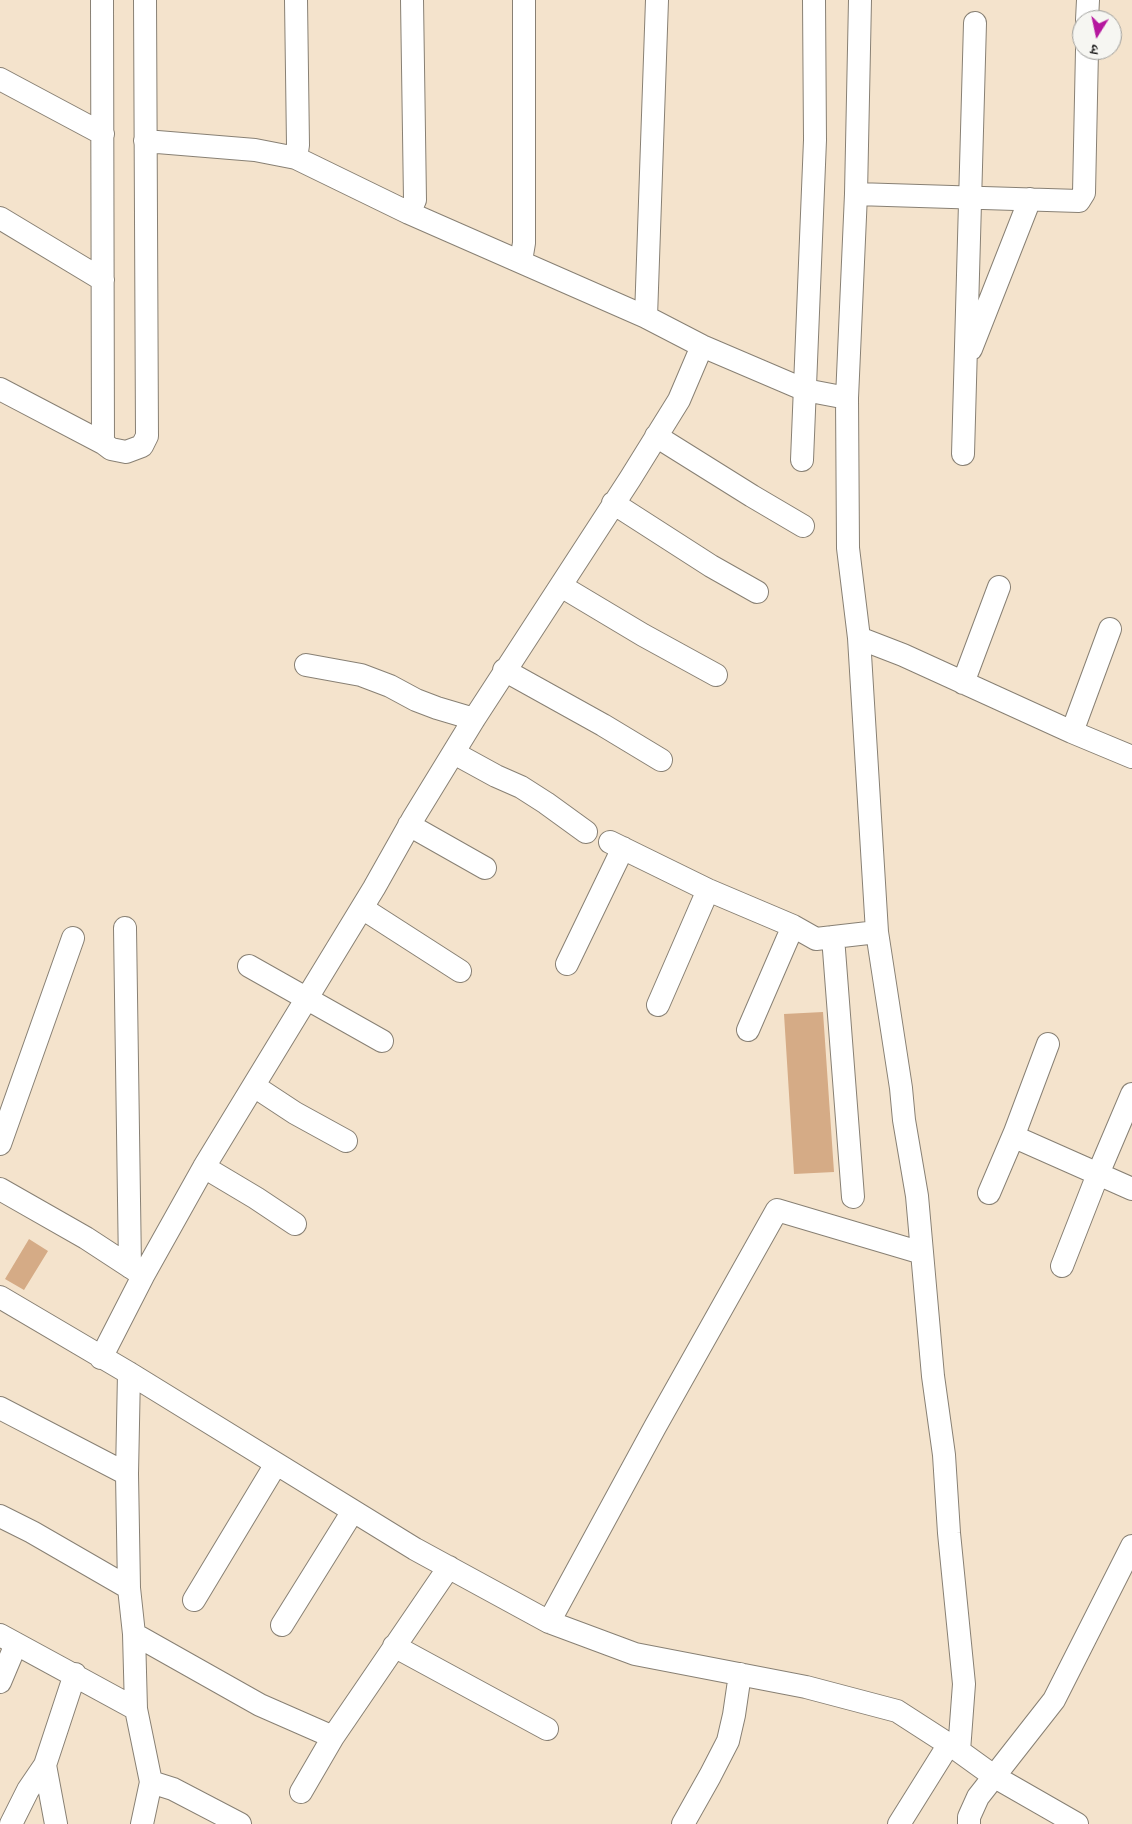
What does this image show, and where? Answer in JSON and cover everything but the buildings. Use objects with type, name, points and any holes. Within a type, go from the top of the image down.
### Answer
[{"type":"street","points":[[0,390],[103,443],[111,449],[126,452],[142,446],[147,436],[144,141],[145,0]]},
{"type":"street","points":[[296,0],[298,145],[296,158]]},
{"type":"street","points":[[409,213],[415,200],[412,0]]},
{"type":"street","points":[[521,261],[524,243],[524,0]]},
{"type":"street","points":[[646,317],[657,0]]},
{"type":"street","points":[[802,460],[815,140],[814,0]]},
{"type":"street","points":[[860,0],[856,194],[847,398],[848,548],[859,638],[877,932],[901,1088],[904,1120],[918,1196],[933,1376],[944,1455],[964,1684],[954,1748],[899,1824]]},
{"type":"street","points":[[100,1],[103,134],[103,443]]},
{"type":"street","points":[[963,454],[975,23]]},
{"type":"street","points":[[856,194],[1079,201],[1084,193],[1087,60]]},
{"type":"street","points":[[0,79],[103,134]]},
{"type":"street","points":[[144,141],[255,150],[296,158],[409,213],[646,317],[702,346],[805,390],[847,398]]},
{"type":"street","points":[[966,362],[1030,199]]},
{"type":"street","points":[[0,218],[103,280]]},
{"type":"street","points":[[101,1358],[136,1271],[254,1086],[504,670],[656,436],[678,400],[702,346]]},
{"type":"street","points":[[656,436],[803,526]]},
{"type":"street","points":[[613,503],[710,566],[757,592]]},
{"type":"street","points":[[560,586],[716,675]]},
{"type":"street","points":[[963,683],[999,587]]},
{"type":"street","points":[[1072,732],[1110,629]]},
{"type":"street","points":[[859,638],[902,655],[1132,757]]},
{"type":"street","points":[[306,664],[361,675],[437,708],[474,719]]},
{"type":"street","points":[[504,670],[603,725],[661,760]]},
{"type":"street","points":[[454,753],[538,798],[586,832]]},
{"type":"street","points":[[410,825],[485,868]]},
{"type":"street","points":[[567,964],[617,845],[708,890],[793,926],[816,939],[877,932]]},
{"type":"street","points":[[658,1005],[708,890]]},
{"type":"street","points":[[362,908],[460,971]]},
{"type":"street","points":[[748,1030],[793,926]]},
{"type":"street","points":[[124,928],[136,1271]]},
{"type":"street","points":[[833,937],[853,1197]]},
{"type":"street","points":[[0,1144],[73,938]]},
{"type":"street","points":[[249,966],[382,1041]]},
{"type":"street","points":[[989,1193],[1015,1132],[1048,1044]]},
{"type":"street","points":[[254,1086],[295,1113],[346,1141]]},
{"type":"street","points":[[1062,1266],[1132,1094]]},
{"type":"street","points":[[1015,1132],[1017,1138],[1132,1189]]},
{"type":"street","points":[[204,1167],[295,1224]]},
{"type":"street","points":[[0,1189],[86,1238],[136,1271]]},
{"type":"street","points":[[549,1622],[776,1210],[922,1253]]},
{"type":"street","points":[[0,1296],[415,1549],[549,1622],[634,1654],[806,1687],[896,1711],[995,1777],[1077,1824]]},
{"type":"street","points":[[129,1373],[127,1474],[129,1588],[134,1634],[136,1708],[151,1782],[142,1824]]},
{"type":"street","points":[[0,1408],[127,1474]]},
{"type":"street","points":[[194,1600],[276,1464]]},
{"type":"street","points":[[282,1625],[353,1511]]},
{"type":"street","points":[[0,1516],[32,1532],[129,1588]]},
{"type":"street","points":[[969,1824],[978,1797],[1054,1700],[1132,1546]]},
{"type":"street","points":[[301,1792],[333,1737],[448,1567]]},
{"type":"street","points":[[134,1634],[260,1705],[333,1737]]},
{"type":"street","points":[[0,1682],[8,1640],[136,1708]]},
{"type":"street","points":[[394,1646],[548,1729]]},
{"type":"street","points":[[11,1824],[28,1790],[45,1766],[75,1674]]},
{"type":"street","points":[[683,1824],[728,1741],[740,1674]]},
{"type":"street","points":[[45,1766],[56,1824]]},
{"type":"street","points":[[151,1782],[173,1789],[240,1824]]}]
